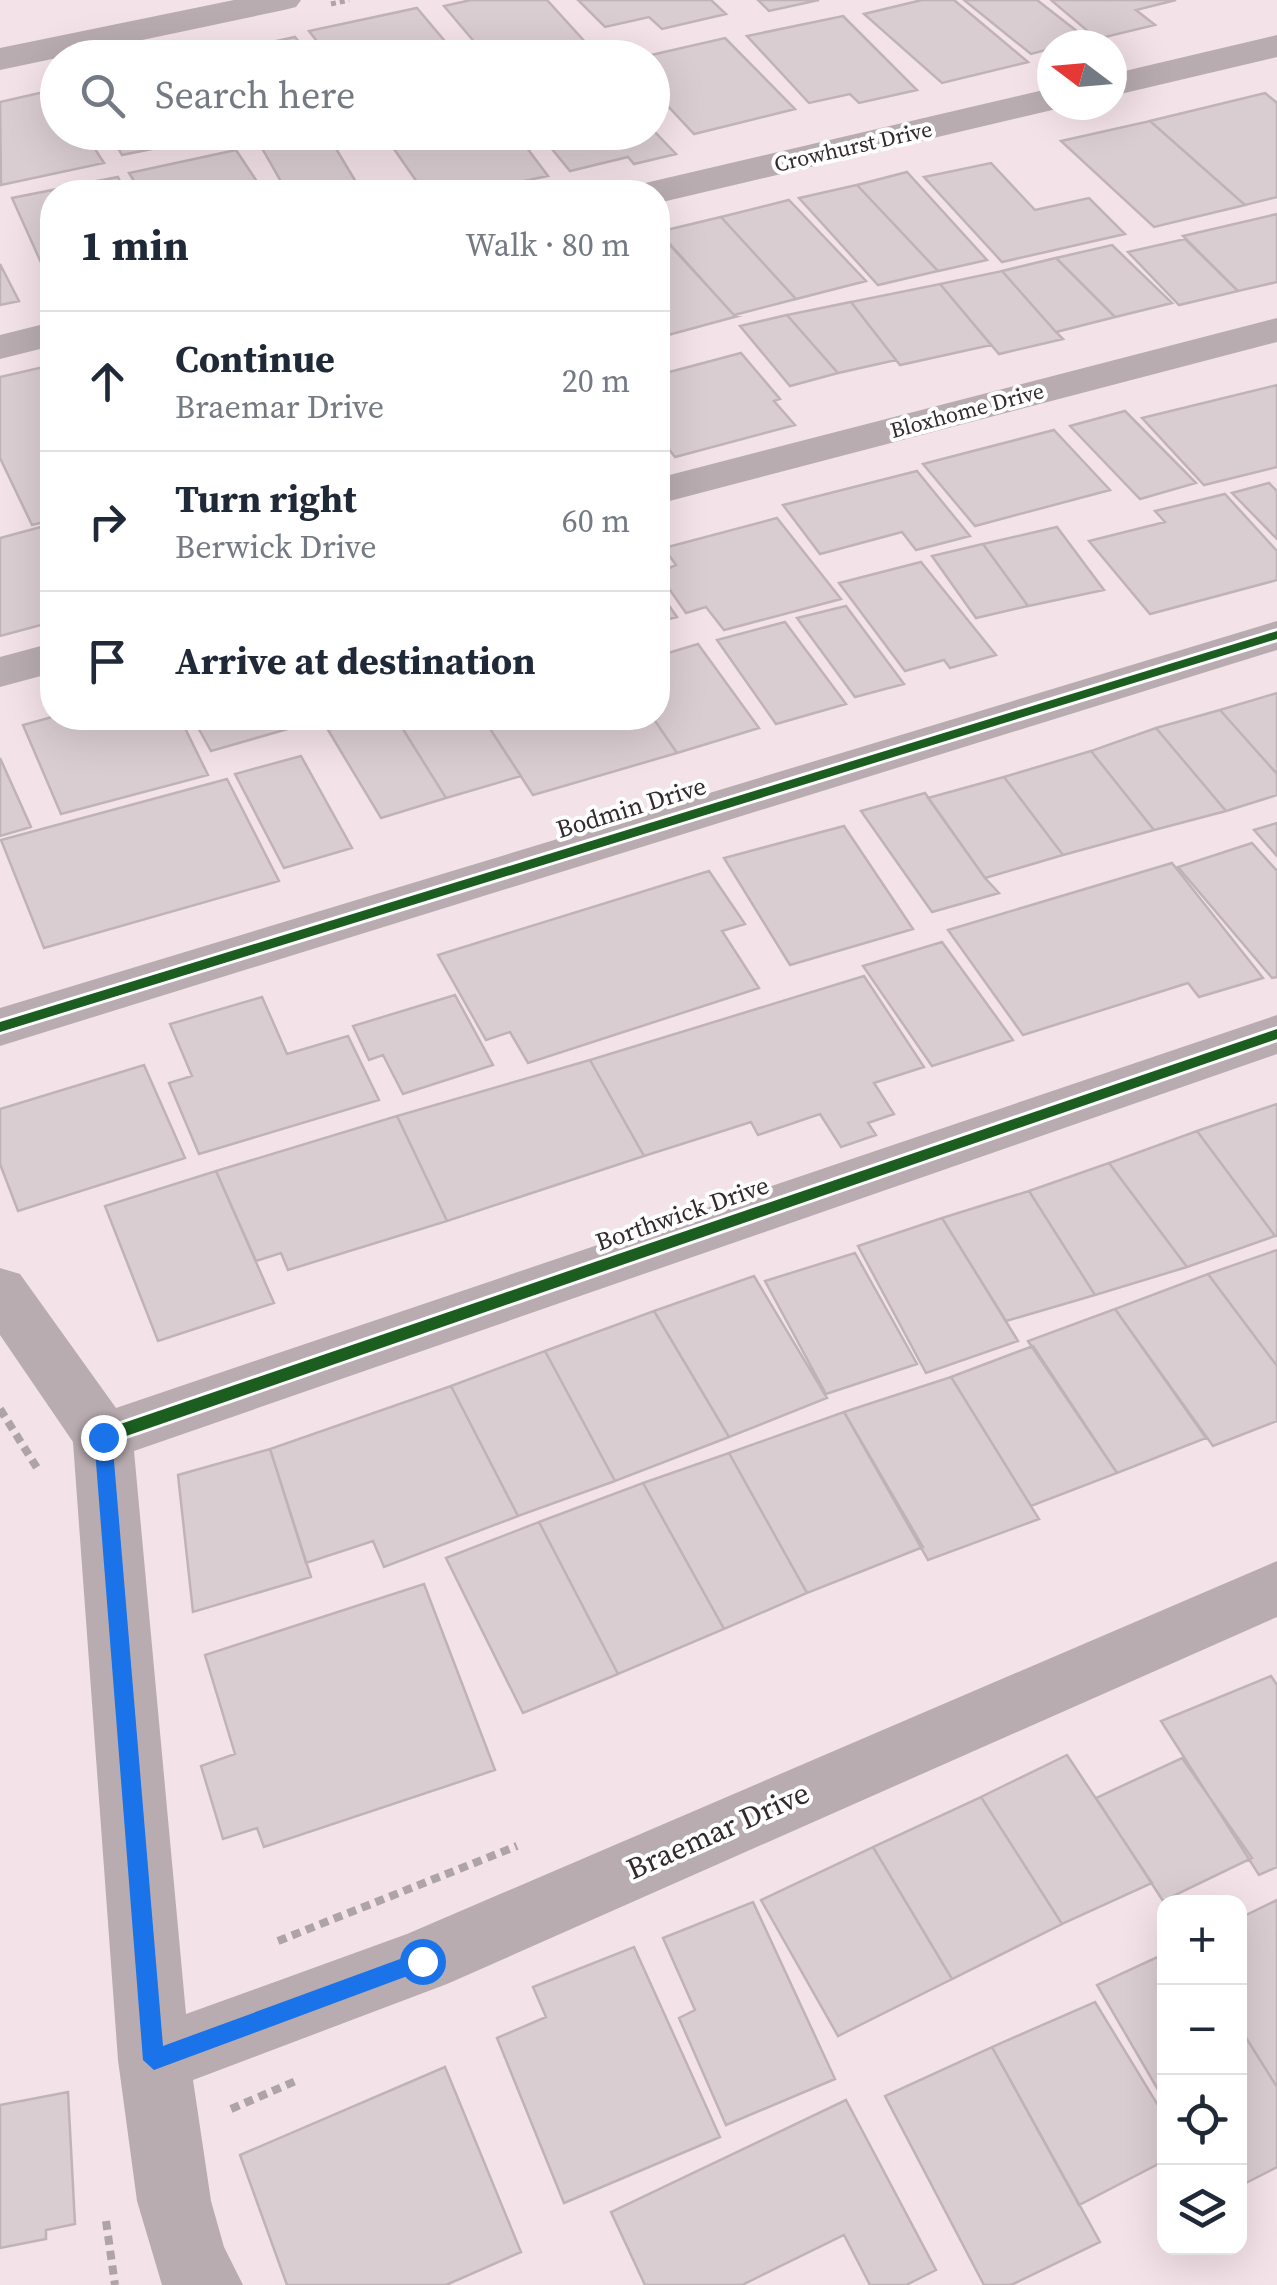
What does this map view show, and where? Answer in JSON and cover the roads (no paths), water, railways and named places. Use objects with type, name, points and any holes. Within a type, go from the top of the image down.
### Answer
[{"type":"street","points":[[91,40],[284,0]]},
{"type":"street","points":[[1127,81],[1277,46]]},
{"type":"street","points":[[0,59],[40,51]]},
{"type":"street","name":"Crowhurst Drive","points":[[670,188],[1037,103]]},
{"type":"street","name":"Bloxhome Drive","points":[[670,488],[1277,330]]},
{"type":"street","points":[[0,347],[40,337]]},
{"type":"street","name":"Bodmin Drive","points":[[0,1027],[1277,635]]},
{"type":"street","points":[[0,672],[40,661]]},
{"type":"street","name":"Borthwick Drive","points":[[103,1437],[1277,1034]]},
{"type":"street","points":[[0,1290],[103,1437],[154,2060],[174,2201],[191,2266],[205,2285]]},
{"type":"street","name":"Braemar Drive","points":[[154,2060],[422,1961],[1277,1588]]}]
